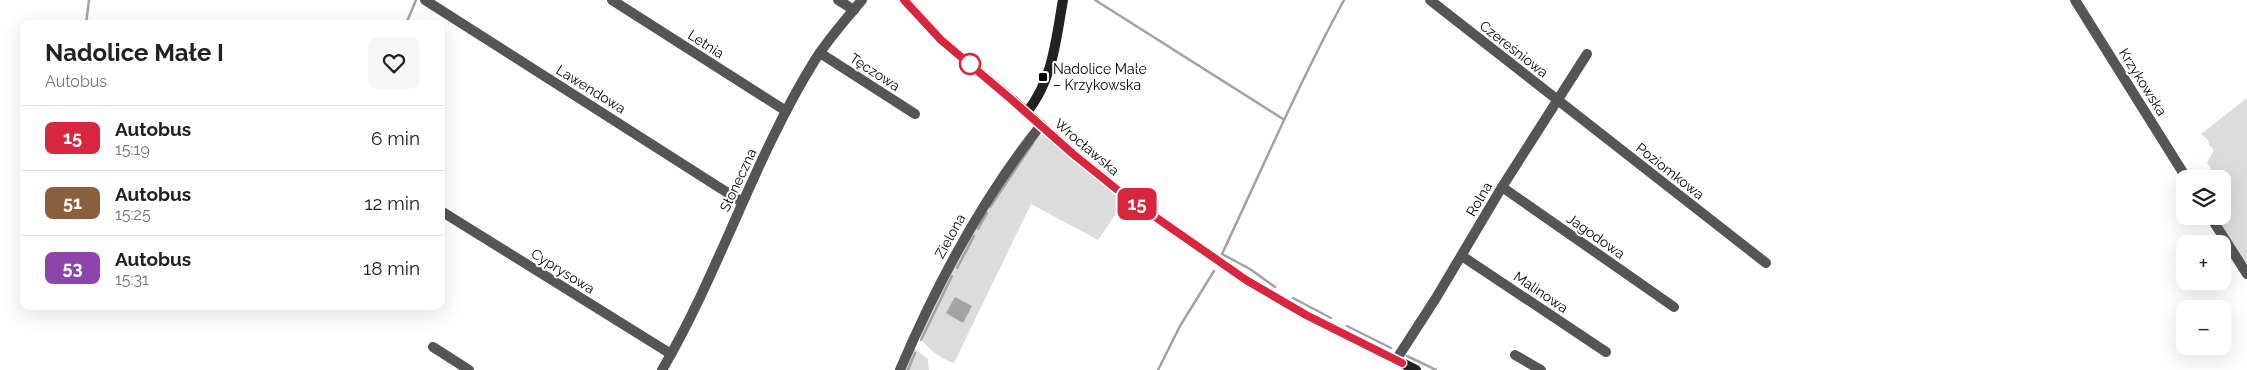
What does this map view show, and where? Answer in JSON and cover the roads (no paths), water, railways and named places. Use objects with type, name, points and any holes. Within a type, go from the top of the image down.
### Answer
[{"type":"street","name":"Lawendowa","points":[[425,0],[742,202]]},
{"type":"street","name":"Letnia","points":[[612,0],[786,111]]},
{"type":"street","points":[[838,0],[854,10]]},
{"type":"street","name":"Słoneczna","points":[[665,369],[670,354],[691,320],[742,202],[786,111],[820,53],[862,0]]},
{"type":"street","name":"Wrocławska","points":[[904,0],[941,40],[1027,112],[1073,154],[1125,196],[1228,268],[1306,315],[1416,370]]},
{"type":"street","points":[[1027,112],[1034,103],[1050,71],[1063,0]]},
{"type":"street","name":"Czereśniowa","points":[[1430,0],[1557,101]]},
{"type":"street","name":"Krzykowska","points":[[2075,0],[2181,170]]},
{"type":"street","name":"Tęczowa","points":[[820,53],[915,114]]},
{"type":"street","name":"Rolna","points":[[1399,361],[1502,187],[1587,54]]},
{"type":"street","name":"Poziomkowa","points":[[1557,101],[1766,263]]},
{"type":"street","name":"Zielona","points":[[900,370],[931,301],[970,229],[1024,146],[1041,125]]},
{"type":"street","name":"Jagodowa","points":[[1502,187],[1674,307]]},
{"type":"street","name":"Cyprysowa","points":[[445,213],[670,354]]},
{"type":"street","points":[[2216,225],[2247,274]]},
{"type":"street","name":"Malinowa","points":[[1462,256],[1606,352]]},
{"type":"street","points":[[433,347],[469,370]]},
{"type":"street","points":[[1515,355],[1541,370]]},
{"type":"waterway","points":[[86,20],[89,0]]},
{"type":"waterway","points":[[408,20],[416,0]]},
{"type":"waterway","points":[[1095,0],[1283,119]]},
{"type":"waterway","points":[[1275,287],[1250,269],[1222,254],[1296,94],[1344,0]]},
{"type":"waterway","points":[[990,207],[1033,143]]},
{"type":"waterway","points":[[978,229],[987,213]]},
{"type":"waterway","points":[[957,268],[974,236]]},
{"type":"waterway","points":[[1158,370],[1180,326],[1214,271]]},
{"type":"waterway","points":[[921,340],[952,276]]},
{"type":"waterway","points":[[1293,298],[1331,318]]},
{"type":"waterway","points":[[1347,326],[1391,348]]},
{"type":"waterway","points":[[908,370],[915,353]]},
{"type":"waterway","points":[[1407,356],[1436,370]]},
{"type":"place","name":"Nadolice Małe – Krzykowska","points":[[1043,77]]}]
